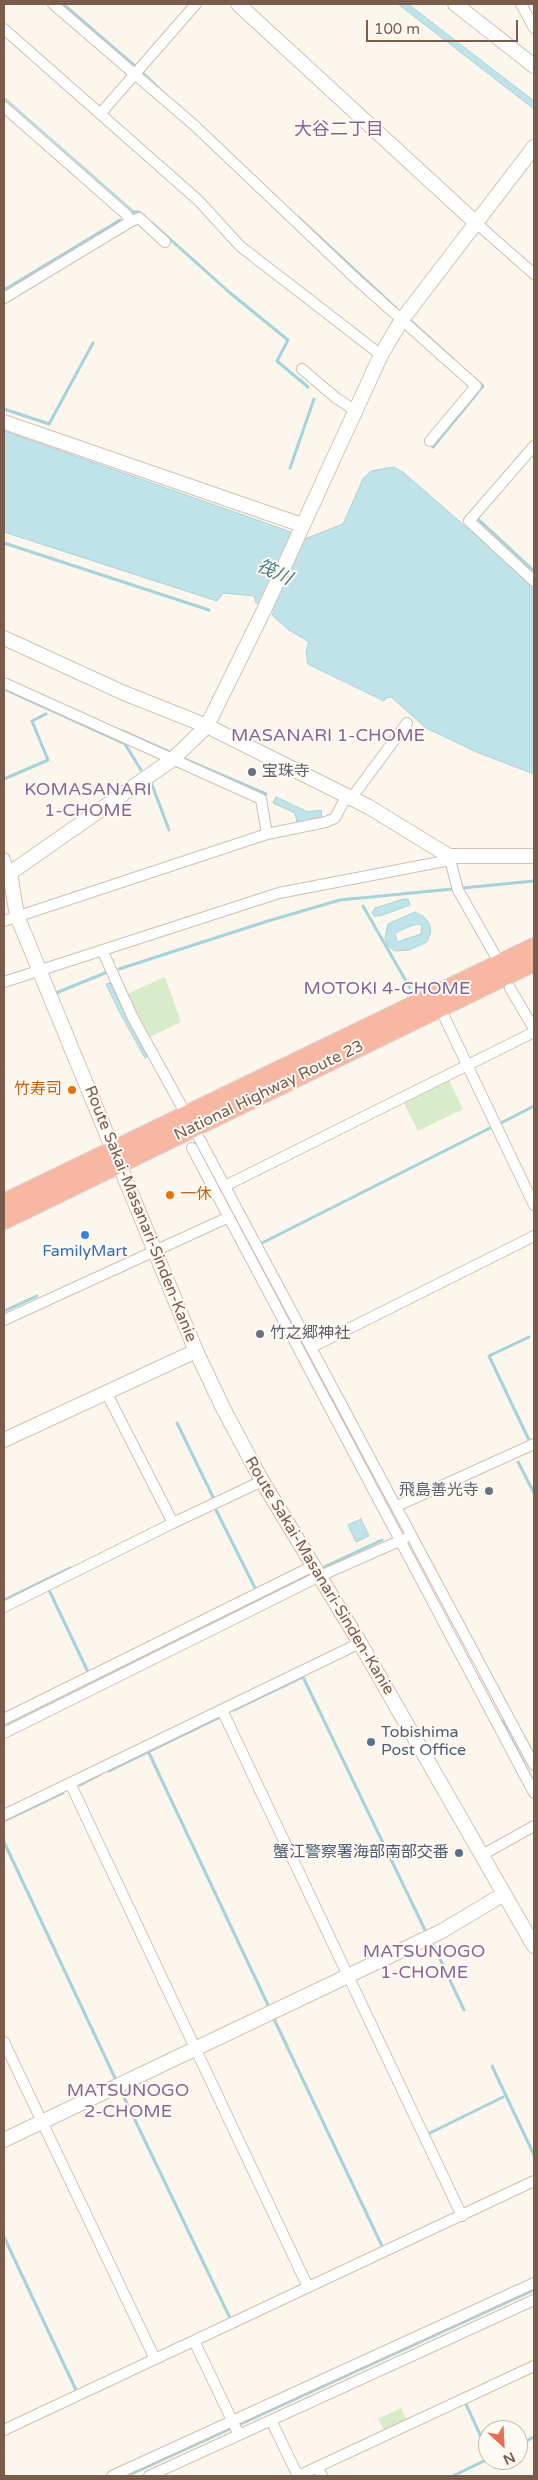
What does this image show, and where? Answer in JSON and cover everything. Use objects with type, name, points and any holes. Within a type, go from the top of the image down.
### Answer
[{"type":"highway","name":"National Highway Route 23","points":[[4,1220],[118,1157],[534,947]]},
{"type":"highway","name":"National Highway Route 23","points":[[4,1203],[118,1157],[440,1008],[534,962]]},
{"type":"street","points":[[53,4],[194,125],[401,321],[476,386],[430,441]]},
{"type":"street","points":[[100,114],[196,4]]},
{"type":"street","points":[[238,4],[475,222],[533,269]]},
{"type":"street","points":[[454,4],[534,66]]},
{"type":"street","points":[[521,4],[534,28]]},
{"type":"street","points":[[4,29],[199,201],[240,246],[381,355]]},
{"type":"street","points":[[4,107],[8,118],[127,214],[130,222]]},
{"type":"street","points":[[4,858],[10,873],[173,759],[207,726],[264,610],[381,355],[401,321],[534,147]]},
{"type":"street","points":[[4,298],[139,218],[165,242]]},
{"type":"street","points":[[302,369],[356,411]]},
{"type":"street","points":[[4,422],[301,527]]},
{"type":"street","points":[[534,446],[469,521],[534,581]]},
{"type":"street","points":[[4,638],[124,693],[207,726],[369,808],[450,856],[534,856]]},
{"type":"street","points":[[4,683],[261,799],[267,834]]},
{"type":"street","points":[[10,919],[267,834],[335,818],[348,798],[407,723]]},
{"type":"street","points":[[450,856],[458,887],[495,955]]},
{"type":"street","points":[[4,982],[279,893],[445,861],[450,856]]},
{"type":"street","name":"Route Sakai-Masanari-Sinden-Kanie","points":[[10,873],[10,919],[40,970],[196,1351],[262,1481],[360,1643],[534,1946]]},
{"type":"street","points":[[102,950],[133,1018],[182,1107]]},
{"type":"street","points":[[225,1186],[534,1030],[510,988]]},
{"type":"street","points":[[440,1008],[534,1205]]},
{"type":"street","points":[[198,1136],[534,1765]]},
{"type":"street","points":[[192,1148],[534,1793]]},
{"type":"street","points":[[4,1320],[228,1217]]},
{"type":"street","points":[[312,1347],[534,1236]]},
{"type":"street","points":[[4,1440],[196,1351]]},
{"type":"street","points":[[106,1392],[173,1523]]},
{"type":"street","points":[[397,1506],[534,1444]]},
{"type":"street","points":[[4,1607],[262,1481]]},
{"type":"street","points":[[4,1719],[316,1571],[412,1536]]},
{"type":"street","points":[[4,1733],[316,1571]]},
{"type":"street","points":[[4,1815],[360,1643]]},
{"type":"street","points":[[222,1710],[462,2216]]},
{"type":"street","points":[[70,1783],[308,2287]]},
{"type":"street","points":[[482,1855],[534,1826]]},
{"type":"street","points":[[4,2140],[442,1931],[504,1894]]},
{"type":"street","points":[[4,2042],[155,2359]]},
{"type":"street","points":[[4,2430],[534,2181]]},
{"type":"street","points":[[149,2476],[236,2427],[534,2283]]},
{"type":"street","points":[[112,2476],[236,2427],[271,2420],[534,2300]]},
{"type":"street","points":[[194,2341],[236,2427]]},
{"type":"street","points":[[271,2420],[298,2476],[320,2472],[534,2366]]},
{"type":"green space","points":[[165,977],[181,1022],[150,1037],[127,994]]},
{"type":"green space","points":[[449,1080],[463,1109],[418,1131],[404,1103]]},
{"type":"green space","points":[[401,2408],[407,2420],[384,2430],[378,2419]]},
{"type":"water","points":[[398,4],[408,4],[534,101],[534,109]]},
{"type":"water","points":[[4,97],[135,212],[135,217],[4,103]]},
{"type":"water","name":"筏川","points":[[4,431],[294,533],[302,540],[343,524],[363,479],[371,471],[394,467],[404,473],[534,586],[534,774],[479,753],[426,728],[391,697],[386,698],[384,701],[308,664],[306,652],[309,642],[289,630],[272,615],[274,611],[256,603],[254,596],[223,593],[217,601],[4,532]]},
{"type":"water","points":[[276,797],[308,812],[321,810],[322,818],[297,823],[295,813],[273,803]]},
{"type":"water","points":[[408,899],[410,905],[380,916],[374,916],[372,913],[375,908]]},
{"type":"water","points":[[415,912],[423,916],[429,923],[431,931],[427,942],[409,950],[395,951],[388,946],[385,938],[388,924]],"holes":[[[422,924],[421,934],[397,942],[395,933],[413,925]]]},
{"type":"water","points":[[110,983],[147,1056],[145,1058],[106,984]]},
{"type":"water","points":[[361,1519],[369,1536],[356,1542],[348,1525]]},
{"type":"water","points":[[308,1573],[311,1577],[4,1728],[4,1723]]},
{"type":"waterway","points":[[63,4],[136,67]]},
{"type":"waterway","points":[[143,73],[167,96]]},
{"type":"waterway","points":[[133,212],[139,212],[145,217]]},
{"type":"waterway","points":[[298,217],[396,308]]},
{"type":"waterway","points":[[4,290],[120,220]]},
{"type":"waterway","points":[[151,222],[229,292],[288,340],[277,361],[308,387]]},
{"type":"waterway","points":[[412,322],[453,359]]},
{"type":"waterway","points":[[4,409],[49,424],[93,343]]},
{"type":"waterway","points":[[433,447],[483,386],[478,382]]},
{"type":"waterway","points":[[290,468],[314,399]]},
{"type":"waterway","points":[[478,519],[534,571]]},
{"type":"waterway","points":[[4,543],[209,610]]},
{"type":"waterway","points":[[4,689],[125,744],[141,770]]},
{"type":"waterway","points":[[4,779],[48,760],[32,721],[46,714]]},
{"type":"waterway","points":[[123,731],[170,752]]},
{"type":"waterway","points":[[182,758],[266,794]]},
{"type":"waterway","points":[[151,782],[169,830]]},
{"type":"waterway","points":[[119,969],[340,900],[534,881]]},
{"type":"waterway","points":[[363,906],[410,988]]},
{"type":"waterway","points":[[56,993],[105,973]]},
{"type":"waterway","points":[[501,1123],[534,1106]]},
{"type":"waterway","points":[[262,1243],[490,1128]]},
{"type":"waterway","points":[[4,1311],[37,1296]]},
{"type":"waterway","points":[[529,1337],[489,1356],[529,1440]]},
{"type":"waterway","points":[[177,1423],[213,1497]]},
{"type":"waterway","points":[[518,1462],[534,1493]]},
{"type":"waterway","points":[[215,1508],[256,1590]]},
{"type":"waterway","points":[[324,1567],[382,1540]]},
{"type":"waterway","points":[[4,1600],[70,1568]]},
{"type":"waterway","points":[[49,1590],[88,1672]]},
{"type":"waterway","points":[[234,1710],[303,1677],[425,1930]]},
{"type":"waterway","points":[[109,1771],[218,1718]]},
{"type":"waterway","points":[[502,1721],[534,1783]]},
{"type":"waterway","points":[[148,1751],[268,2005]]},
{"type":"waterway","points":[[80,1785],[101,1774]]},
{"type":"waterway","points":[[4,1821],[63,1793]]},
{"type":"waterway","points":[[4,1842],[115,2078]]},
{"type":"waterway","points":[[433,1944],[464,2010]]},
{"type":"waterway","points":[[274,2019],[382,2246]]},
{"type":"waterway","points":[[492,2066],[534,2155]]},
{"type":"waterway","points":[[122,2093],[230,2318]]},
{"type":"waterway","points":[[430,2133],[503,2097]]},
{"type":"waterway","points":[[4,2237],[76,2390]]},
{"type":"waterway","points":[[127,2476],[534,2290]]},
{"type":"waterway","points":[[466,2404],[478,2430]]},
{"type":"waterway","points":[[528,2440],[534,2437]]},
{"type":"waterway","points":[[453,2476],[478,2464]]},
{"type":"place","name":"宝珠寺","points":[[252,772]]},
{"type":"place","name":"竹寿司","points":[[72,1090]]},
{"type":"place","name":"一休","points":[[170,1195]]},
{"type":"place","name":"FamilyMart","points":[[85,1235]]},
{"type":"place","name":"竹之郷神社","points":[[260,1334]]},
{"type":"place","name":"飛島善光寺","points":[[489,1491]]},
{"type":"place","name":"Tobishima Post Office","points":[[371,1742]]},
{"type":"place","name":"蟹江警察署海部南部交番","points":[[459,1853]]},
{"type":"district","name":"大谷二丁目","points":[[339,130]]},
{"type":"district","name":"MASANARI 1-CHOME","points":[[328,736]]},
{"type":"district","name":"KOMASANARI 1-CHOME","points":[[88,800]]},
{"type":"district","name":"MOTOKI 4-CHOME","points":[[387,989]]},
{"type":"district","name":"MATSUNOGO 1-CHOME","points":[[424,1962]]},
{"type":"district","name":"MATSUNOGO 2-CHOME","points":[[128,2101]]}]
